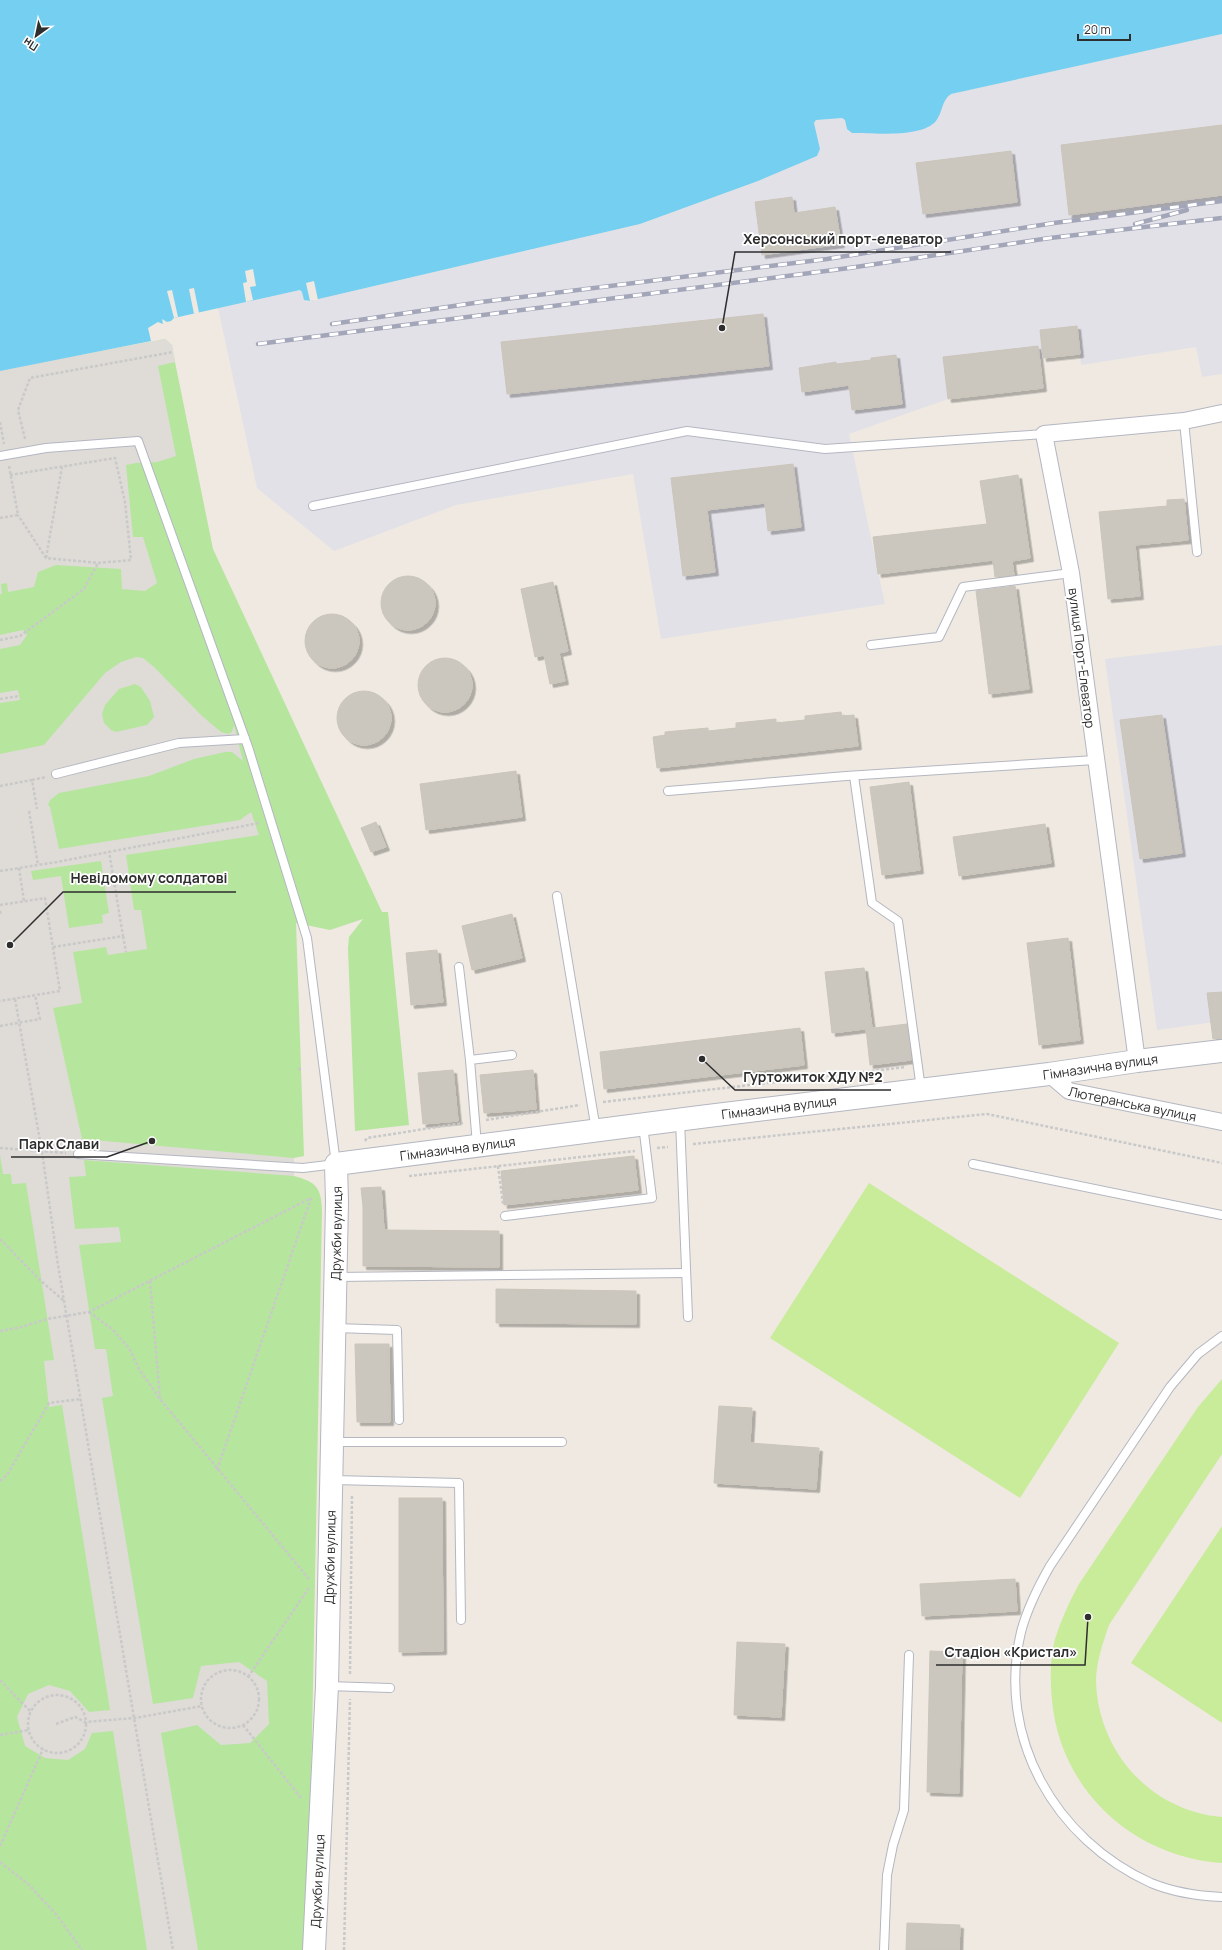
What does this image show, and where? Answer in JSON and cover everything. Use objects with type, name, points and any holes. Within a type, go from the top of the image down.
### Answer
[{"type":"street","points":[[1044,434],[1184,421],[1222,413]]},
{"type":"street","name":"вулиця Порт-Елеватор","points":[[1044,434],[1071,573],[1095,760],[1137,1061]]},
{"type":"street","name":"Гімназична вулиця","points":[[336,1164],[680,1119],[920,1081],[1049,1074],[1137,1061],[1222,1051]]},
{"type":"street","name":"Лютеранська вулиця","points":[[1049,1074],[1069,1091],[1222,1122]]},
{"type":"street","name":"Дружби вулиця","points":[[314,1950],[327,1686],[337,1202],[336,1164]]},
{"type":"lane","points":[[1184,421],[1197,552]]},
{"type":"lane","points":[[313,506],[687,431],[825,449],[1044,434]]},
{"type":"lane","points":[[3,456],[46,448],[138,441],[245,739],[306,938],[336,1164],[303,1168],[78,1154]]},
{"type":"lane","points":[[871,645],[939,637],[963,587],[1071,573]]},
{"type":"lane","points":[[56,774],[179,743],[245,739]]},
{"type":"lane","points":[[668,791],[854,776],[1095,760]]},
{"type":"lane","points":[[854,776],[872,904],[898,921],[920,1081]]},
{"type":"lane","points":[[558,896],[596,1130]]},
{"type":"lane","points":[[459,967],[478,1146]]},
{"type":"lane","points":[[470,1060],[512,1055]]},
{"type":"lane","points":[[680,1119],[688,1317]]},
{"type":"lane","points":[[505,1216],[652,1198],[643,1124]]},
{"type":"lane","points":[[973,1164],[1222,1215]]},
{"type":"lane","points":[[335,1277],[686,1273]]},
{"type":"lane","points":[[334,1328],[397,1330],[399,1420]]},
{"type":"lane","points":[[1222,1336],[1198,1354],[1170,1387],[1050,1566],[1035,1592],[1021,1633],[1016,1679],[1020,1724],[1031,1762],[1050,1799],[1075,1831],[1112,1862],[1152,1883],[1196,1896],[1222,1897]]},
{"type":"lane","points":[[332,1442],[562,1442]]},
{"type":"lane","points":[[332,1480],[459,1483],[461,1620]]},
{"type":"lane","points":[[884,1950],[887,1875],[893,1845],[904,1810],[909,1654]]},
{"type":"lane","points":[[327,1686],[390,1688]]},
{"type":"path","points":[[27,451],[18,410],[30,378],[173,352]]},
{"type":"path","points":[[0,422],[3,456],[10,475],[18,515],[46,558]]},
{"type":"path","points":[[10,475],[115,458],[126,502],[131,560],[98,563],[46,558]]},
{"type":"path","points":[[46,558],[62,467]]},
{"type":"path","points":[[0,518],[18,515]]},
{"type":"path","points":[[0,640],[20,636],[84,590],[98,563]]},
{"type":"path","points":[[0,699],[19,696]]},
{"type":"path","points":[[0,786],[32,780],[37,810]]},
{"type":"path","points":[[29,811],[38,865]]},
{"type":"path","points":[[0,871],[271,821]]},
{"type":"path","points":[[109,851],[126,952]]},
{"type":"path","points":[[19,868],[24,901]]},
{"type":"path","points":[[0,905],[44,898],[60,991],[0,1001]]},
{"type":"path","points":[[0,911],[1,916]]},
{"type":"path","points":[[53,947],[123,936]]},
{"type":"path","points":[[0,1026],[40,1019],[35,995]]},
{"type":"path","points":[[14,999],[42,1152],[66,1315],[174,1950]]},
{"type":"path","points":[[363,1146],[367,1138],[591,1103],[909,1066],[920,1081]]},
{"type":"path","points":[[987,1114],[1222,1163]]},
{"type":"path","points":[[0,1148],[78,1154]]},
{"type":"path","points":[[498,1166],[505,1216]]},
{"type":"path","points":[[0,1331],[66,1315],[89,1312],[311,1198],[217,1470]]},
{"type":"path","points":[[0,1239],[40,1280],[64,1301]]},
{"type":"path","points":[[150,1281],[160,1399]]},
{"type":"path","points":[[89,1312],[112,1329],[130,1348],[139,1369],[160,1399],[217,1470],[312,1583],[248,1677]]},
{"type":"path","points":[[0,1481],[7,1475],[49,1403],[81,1399]]},
{"type":"path","points":[[230,1670],[240,1672],[248,1677],[254,1684],[258,1693],[256,1711],[251,1719],[243,1725],[234,1728],[225,1728],[208,1719],[202,1706],[202,1692],[206,1683],[212,1676],[221,1672],[230,1670]]},
{"type":"path","points":[[0,1680],[31,1712]]},
{"type":"path","points":[[57,1695],[67,1697],[75,1701],[81,1709],[85,1722],[83,1736],[78,1744],[61,1752],[52,1752],[43,1749],[35,1743],[30,1735],[28,1721],[31,1712],[39,1701],[48,1696],[57,1695]]},
{"type":"path","points":[[56,1724],[75,1717],[85,1722],[135,1718],[202,1706]]},
{"type":"path","points":[[243,1725],[302,1800]]},
{"type":"path","points":[[0,1735],[29,1730]]},
{"type":"path","points":[[0,1846],[43,1749]]},
{"type":"path","points":[[0,1862],[28,1884],[50,1908],[82,1950]]},
{"type":"shaded area","points":[[1222,34],[1222,374],[1202,377],[1196,347],[1081,365],[1080,354],[1043,358],[1040,359],[1043,388],[948,399],[849,434],[885,604],[661,639],[633,474],[456,505],[334,551],[257,488],[218,308],[300,290],[307,302],[640,224],[758,181],[817,156],[820,149],[814,123],[816,120],[842,117],[845,120],[847,129],[928,128],[936,121],[943,102],[950,94]]},
{"type":"shaded area","points":[[165,339],[172,345],[175,362],[158,366],[176,456],[157,462],[126,465],[133,537],[143,537],[157,583],[145,591],[122,589],[121,569],[56,565],[38,572],[34,587],[8,592],[7,583],[1,584],[2,594],[0,594],[0,370]]},
{"type":"shaded area","points":[[23,630],[27,635],[20,645],[0,649],[0,635]]},
{"type":"shaded area","points":[[1222,645],[1222,1021],[1157,1030],[1105,659]]},
{"type":"shaded area","points":[[136,657],[143,658],[154,667],[202,716],[221,732],[228,734],[232,732],[234,725],[243,761],[232,752],[225,752],[194,759],[149,776],[59,793],[50,800],[48,805],[50,807],[59,849],[240,820],[251,812],[259,835],[126,855],[134,910],[141,910],[147,949],[108,955],[106,947],[73,952],[82,1003],[53,1008],[82,1139],[294,1158],[294,1176],[84,1160],[86,1176],[69,1177],[75,1229],[119,1227],[121,1242],[79,1245],[95,1349],[106,1349],[113,1396],[102,1398],[153,1704],[193,1698],[201,1666],[239,1662],[267,1681],[269,1724],[250,1743],[221,1745],[197,1725],[161,1733],[198,1950],[147,1950],[113,1731],[92,1733],[85,1749],[68,1760],[45,1758],[25,1746],[17,1717],[28,1694],[49,1685],[70,1691],[89,1712],[110,1710],[62,1405],[49,1407],[44,1361],[54,1360],[26,1183],[12,1184],[11,1174],[3,1174],[0,1155],[0,754],[44,745],[105,673],[121,662]],"holes":[[[135,684],[141,687],[150,701],[154,717],[147,725],[116,732],[111,730],[104,723],[102,714],[105,705],[119,689]],[[101,861],[109,913],[102,915],[103,923],[69,928],[61,876],[33,880],[31,871]]]},
{"type":"shaded area","points":[[18,690],[20,700],[0,703],[0,693]]},
{"type":"green space","points":[[165,339],[172,345],[213,549],[382,912],[388,912],[409,1125],[355,1131],[348,948],[349,937],[363,919],[330,930],[296,923],[304,1156],[294,1158],[294,1176],[312,1183],[316,1187],[319,1191],[322,1210],[308,1950],[0,1950],[0,371]]},
{"type":"green space","points":[[869,1183],[1119,1343],[1020,1498],[770,1338]]},
{"type":"green space","points":[[1222,1379],[1222,1454],[1109,1625],[1102,1646],[1096,1681],[1099,1707],[1107,1731],[1118,1754],[1133,1773],[1151,1790],[1173,1803],[1196,1812],[1222,1817],[1222,1863],[1189,1858],[1159,1848],[1131,1833],[1107,1813],[1086,1790],[1069,1763],[1058,1733],[1052,1700],[1051,1661],[1055,1639],[1060,1625],[1079,1584],[1198,1407]]},
{"type":"green space","points":[[1222,1526],[1222,1723],[1131,1663]]},
{"type":"water","points":[[0,0],[1222,0],[1222,34],[951,94],[945,100],[936,121],[920,130],[885,134],[852,133],[847,129],[845,120],[842,118],[816,120],[814,123],[820,149],[817,156],[758,181],[640,224],[310,301],[304,300],[300,290],[174,318],[167,322],[162,319],[163,324],[158,322],[148,328],[151,341],[0,371]]},
{"type":"pier","points":[[253,269],[256,286],[250,287],[253,300],[246,302],[243,283],[247,282],[245,271]]},
{"type":"pier","points":[[314,281],[318,300],[310,301],[306,283]]},
{"type":"pier","points":[[194,288],[199,313],[194,314],[189,289]]},
{"type":"pier","points":[[172,290],[178,317],[174,318],[167,291]]},
{"type":"building","points":[[1222,125],[1222,195],[1069,215],[1061,145]]},
{"type":"building","points":[[1011,151],[1017,202],[923,214],[916,163]]},
{"type":"building","points":[[792,197],[794,213],[835,207],[841,244],[762,255],[755,202]]},
{"type":"building","points":[[763,314],[769,366],[507,394],[501,342]]},
{"type":"building","points":[[1077,326],[1080,354],[1043,358],[1040,330]]},
{"type":"building","points":[[1038,346],[1043,388],[948,399],[943,357]]},
{"type":"building","points":[[896,355],[902,404],[852,410],[849,385],[802,392],[799,368],[836,362],[836,364],[871,360],[871,358]]},
{"type":"building","points":[[793,464],[801,527],[768,531],[765,503],[707,510],[715,572],[683,576],[671,478]]},
{"type":"building","points":[[1018,475],[1030,558],[1012,561],[1014,575],[995,577],[993,560],[878,574],[873,537],[987,524],[980,481]]},
{"type":"building","points":[[1184,499],[1188,540],[1135,545],[1140,596],[1108,599],[1099,512],[1167,506],[1167,500]]},
{"type":"building","points":[[403,576],[413,576],[423,580],[431,588],[435,598],[435,608],[431,618],[423,626],[413,630],[403,630],[393,626],[385,618],[381,608],[381,598],[385,588],[393,580]]},
{"type":"building","points":[[553,582],[568,651],[559,653],[565,681],[550,684],[544,655],[535,657],[521,589]]},
{"type":"building","points":[[1015,586],[1029,689],[989,694],[976,591]]},
{"type":"building","points":[[327,614],[337,614],[347,618],[355,626],[359,636],[359,646],[355,656],[347,664],[337,668],[327,668],[317,664],[309,656],[305,646],[305,636],[309,626],[317,618]]},
{"type":"building","points":[[440,658],[450,658],[460,662],[468,670],[472,680],[472,690],[468,700],[460,708],[450,712],[440,712],[430,708],[422,700],[418,690],[418,680],[422,670],[430,662]]},
{"type":"building","points":[[359,691],[369,691],[379,695],[387,703],[391,713],[391,723],[387,733],[379,741],[369,745],[359,745],[349,741],[341,733],[337,723],[337,713],[341,703],[349,695]]},
{"type":"building","points":[[841,712],[842,716],[854,715],[858,746],[657,768],[653,737],[665,735],[665,732],[708,728],[708,731],[736,728],[736,723],[776,719],[776,723],[805,720],[805,716]]},
{"type":"building","points":[[1162,715],[1182,853],[1140,859],[1120,720]]},
{"type":"building","points":[[516,771],[522,817],[426,830],[420,784]]},
{"type":"building","points":[[909,782],[920,870],[882,875],[870,787]]},
{"type":"building","points":[[376,822],[386,847],[371,852],[361,828]]},
{"type":"building","points":[[1045,824],[1051,863],[959,876],[953,837]]},
{"type":"building","points":[[512,914],[522,958],[472,970],[462,926]]},
{"type":"building","points":[[1068,938],[1080,1040],[1039,1045],[1027,943]]},
{"type":"building","points":[[437,950],[443,1002],[411,1005],[406,953]]},
{"type":"building","points":[[864,968],[872,1028],[832,1033],[825,972]]},
{"type":"building","points":[[1222,992],[1222,1038],[1213,1039],[1207,993]]},
{"type":"building","points":[[907,1024],[911,1060],[870,1065],[866,1029]]},
{"type":"building","points":[[800,1028],[804,1065],[604,1089],[600,1052]]},
{"type":"building","points":[[453,1070],[458,1121],[423,1124],[418,1073]]},
{"type":"building","points":[[533,1070],[536,1109],[484,1113],[480,1075]]},
{"type":"building","points":[[634,1156],[638,1190],[504,1205],[501,1171]]},
{"type":"building","points":[[381,1187],[384,1230],[499,1231],[499,1267],[363,1266],[363,1207],[361,1188]]},
{"type":"building","points":[[496,1289],[636,1291],[636,1324],[496,1323]]},
{"type":"building","points":[[355,1344],[389,1344],[390,1422],[357,1422]]},
{"type":"building","points":[[719,1406],[752,1408],[750,1443],[819,1448],[816,1489],[714,1483]]},
{"type":"building","points":[[399,1498],[442,1498],[443,1651],[399,1652]]},
{"type":"building","points":[[1015,1579],[1017,1611],[922,1616],[920,1584]]},
{"type":"building","points":[[737,1642],[785,1644],[781,1717],[734,1715]]},
{"type":"building","points":[[930,1651],[962,1652],[959,1793],[927,1792]]},
{"type":"building","points":[[907,1923],[960,1925],[959,1950],[906,1950]]},
{"type":"railway","points":[[332,324],[481,302],[827,259],[1054,223],[1222,201]]},
{"type":"railway","points":[[1135,224],[1187,210]]},
{"type":"railway","points":[[258,344],[849,268],[1050,238],[1222,218]]},
{"type":"place","name":"Херсонський порт-елеватор","points":[[722,328]]},
{"type":"place","name":"Невідомому солдатові","points":[[10,945]]},
{"type":"place","name":"Гуртожиток ХДУ №2","points":[[702,1059]]},
{"type":"place","name":"Парк Слави","points":[[152,1141]]},
{"type":"place","name":"Стадіон «Кристал»","points":[[1088,1617]]}]
